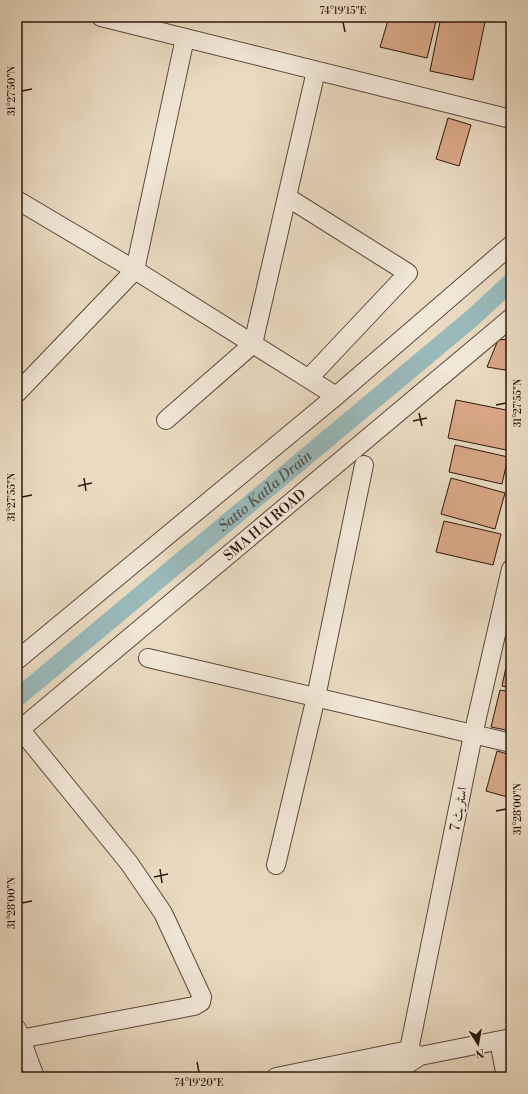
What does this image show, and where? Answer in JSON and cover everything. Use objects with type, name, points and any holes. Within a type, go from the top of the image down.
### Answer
[{"type":"street","points":[[101,17],[511,119]]},
{"type":"street","points":[[17,393],[135,270],[185,38]]},
{"type":"street","points":[[166,420],[253,344],[316,71]]},
{"type":"street","points":[[287,197],[408,272],[309,378]]},
{"type":"street","points":[[17,200],[135,270],[336,396]]},
{"type":"street","points":[[18,658],[336,396],[511,245]]},
{"type":"street","name":"SMA HAI ROAD","points":[[18,730],[511,318]]},
{"type":"street","points":[[276,865],[316,697],[364,465]]},
{"type":"street","name":"اسٹریٹ 7","points":[[414,1053],[473,735],[511,569]]},
{"type":"street","points":[[148,658],[511,743]]},
{"type":"street","points":[[18,730],[129,863],[163,913],[202,997],[201,1002],[194,1006],[19,1034],[34,1077]]},
{"type":"street","points":[[276,1077],[505,1039],[506,1077]]},
{"type":"street","points":[[348,1077],[408,1064],[414,1053]]},
{"type":"building","points":[[389,17],[437,17],[427,58],[380,47]]},
{"type":"building","points":[[441,17],[486,17],[473,80],[430,71]]},
{"type":"building","points":[[448,118],[471,125],[459,166],[436,159]]},
{"type":"building","points":[[511,339],[511,371],[487,367],[498,340]]},
{"type":"building","points":[[456,400],[511,411],[511,451],[448,438]]},
{"type":"building","points":[[455,445],[508,457],[502,484],[449,472]]},
{"type":"building","points":[[451,478],[505,493],[495,529],[441,514]]},
{"type":"building","points":[[444,521],[501,534],[493,565],[436,552]]},
{"type":"building","points":[[509,653],[511,654],[511,688],[502,686]]},
{"type":"building","points":[[500,690],[511,692],[511,731],[491,727]]},
{"type":"building","points":[[497,751],[511,755],[511,798],[486,791]]},
{"type":"waterway","name":"Satto Katla Drain","points":[[17,698],[471,319],[511,282]]}]
